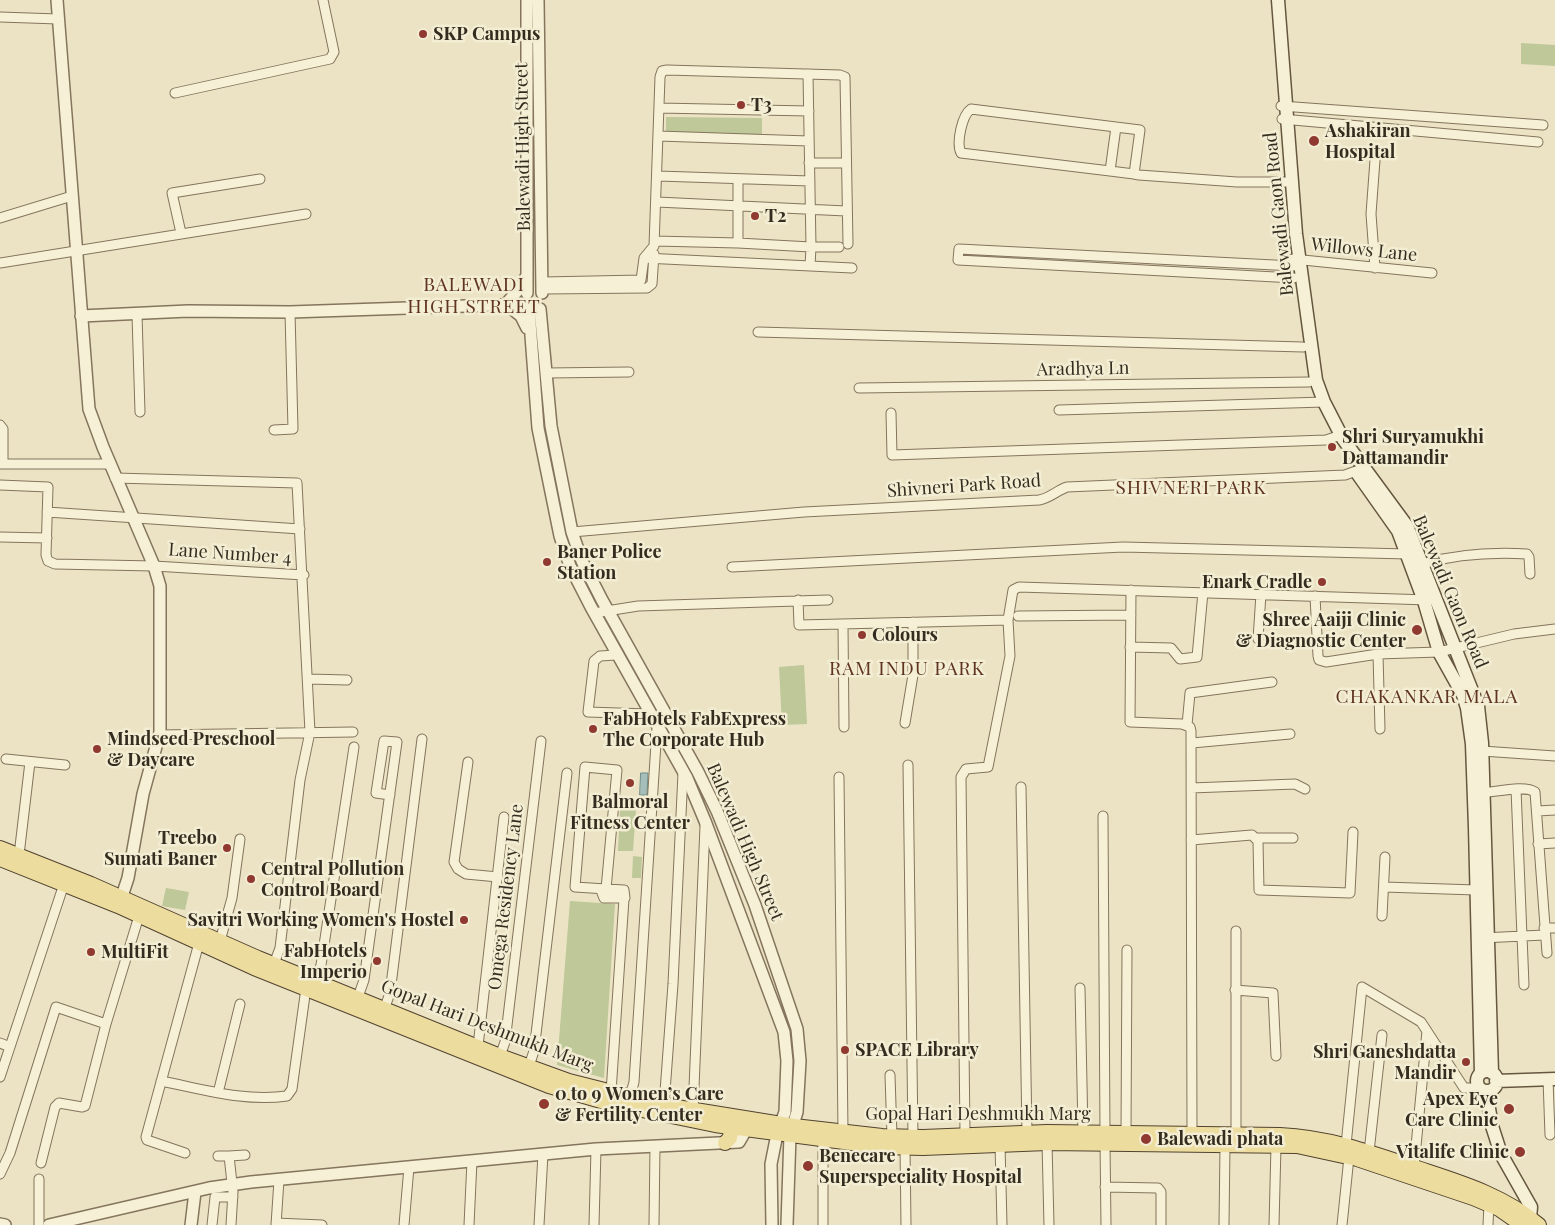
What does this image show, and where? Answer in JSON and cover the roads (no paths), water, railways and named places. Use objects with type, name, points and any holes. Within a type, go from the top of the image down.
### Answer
[{"type":"main road","name":"Balewadi Gaon Road","points":[[1276,0],[1295,266],[1308,382],[1335,437],[1398,531],[1429,599],[1455,648],[1478,706],[1482,751],[1478,793],[1476,890],[1483,938]]},
{"type":"main road","name":"Balewadi Gaon Road","points":[[1295,266],[1319,403],[1408,526],[1422,564],[1439,652],[1468,708],[1478,793],[1490,1076],[1477,1081],[1483,1089]]},
{"type":"main road","name":"Gopal Hari Deshmukh Marg","points":[[0,848],[20,855],[120,902],[139,916],[199,943],[311,984],[530,1078],[583,1097],[671,1117],[731,1128],[843,1132],[892,1136],[909,1142],[965,1136],[1020,1137],[1082,1132],[1105,1138],[1126,1133],[1298,1136],[1348,1151],[1489,1204],[1506,1207]]},
{"type":"main road","name":"Gopal Hari Deshmukh Marg","points":[[0,859],[64,884],[120,902],[220,941],[274,964],[311,984],[358,997],[385,1007],[500,1056],[569,1081],[630,1097],[786,1130],[823,1140],[1000,1144],[1020,1137],[1047,1143],[1105,1138],[1369,1152],[1477,1188],[1529,1223]]},
{"type":"main road","points":[[1529,1223],[1531,1207],[1528,1198],[1501,1154],[1483,1089],[1494,1088],[1490,1076],[1551,1079]]},
{"type":"main road","points":[[725,1143],[730,1138],[731,1128]]},
{"type":"street","points":[[57,0],[72,196],[78,249],[81,316],[89,409],[115,478],[154,566],[160,590],[160,735],[142,794],[132,859],[120,902]]},
{"type":"street","points":[[175,93],[330,59],[334,52],[323,0]]},
{"type":"street","name":"Balewadi High Street","points":[[526,0],[530,339],[538,428],[555,520],[570,566],[616,655],[684,774],[705,821],[784,1032],[787,1061],[786,1130]]},
{"type":"street","name":"Balewadi High Street","points":[[538,0],[543,288]]},
{"type":"street","points":[[1276,0],[1284,0]]},
{"type":"street","points":[[0,17],[58,19]]},
{"type":"street","points":[[641,280],[644,258],[654,249],[738,243],[811,247],[843,245],[846,210],[845,77],[840,75],[662,71],[658,108],[657,202],[654,249],[650,286]]},
{"type":"street","points":[[808,74],[810,266]]},
{"type":"street","points":[[658,108],[809,111]]},
{"type":"street","points":[[1134,174],[1140,130],[971,109],[966,113],[959,145],[961,153],[1134,174],[1237,182],[1290,182]]},
{"type":"street","points":[[1284,113],[1543,125]]},
{"type":"street","points":[[1284,113],[1538,142]]},
{"type":"street","points":[[1110,171],[1116,127]]},
{"type":"street","points":[[658,136],[809,140]]},
{"type":"street","points":[[1374,160],[1371,214],[1375,268]]},
{"type":"street","points":[[809,163],[845,164]]},
{"type":"street","points":[[658,176],[810,181]]},
{"type":"street","points":[[181,234],[172,193],[260,179]]},
{"type":"street","points":[[738,179],[738,243]]},
{"type":"street","points":[[0,218],[72,196]]},
{"type":"street","points":[[657,202],[810,210],[846,210]]},
{"type":"street","points":[[0,263],[306,214]]},
{"type":"street","points":[[654,249],[810,266],[852,268]]},
{"type":"street","points":[[960,249],[1278,267],[1295,266],[1278,278],[958,260],[957,257],[960,249]]},
{"type":"street","name":"Willows Lane","points":[[1295,266],[1375,268],[1432,273]]},
{"type":"street","points":[[1278,267],[1278,278]]},
{"type":"street","points":[[506,304],[520,288],[528,272]]},
{"type":"street","points":[[81,316],[188,312],[290,312],[530,304],[537,290],[543,288],[641,280],[650,286]]},
{"type":"street","points":[[543,288],[635,288],[650,286]]},
{"type":"street","points":[[506,304],[524,319],[530,339]]},
{"type":"street","name":"Balewadi High Street","points":[[530,304],[546,373],[551,426],[572,532],[592,581],[698,772],[717,811],[755,904],[797,1029],[800,1060],[798,1112],[786,1130]]},
{"type":"street","points":[[274,430],[293,429],[290,312]]},
{"type":"street","points":[[137,314],[140,412]]},
{"type":"street","points":[[758,332],[1303,347]]},
{"type":"street","points":[[546,373],[629,372]]},
{"type":"street","name":"Aradhya Ln","points":[[858,388],[1308,382]]},
{"type":"street","points":[[1059,410],[1319,403]]},
{"type":"street","points":[[890,413],[892,454],[1326,440],[1335,437]]},
{"type":"street","points":[[0,425],[3,429],[1,464],[111,464]]},
{"type":"street","name":"Shivneri Park Road","points":[[572,532],[804,512],[1038,500],[1050,498],[1059,490],[1067,487],[1345,475],[1356,470]]},
{"type":"street","points":[[115,478],[298,483],[304,575],[310,732],[300,780],[280,948],[274,964]]},
{"type":"street","name":"Lane Number 4","points":[[0,485],[48,487],[46,555],[48,561],[55,564],[154,566],[304,575]]},
{"type":"street","points":[[47,512],[300,529]]},
{"type":"street","points":[[0,537],[47,538]]},
{"type":"street","points":[[732,567],[1123,547],[1408,554]]},
{"type":"street","points":[[1422,564],[1462,556],[1501,553],[1527,554],[1529,557],[1530,574]]},
{"type":"street","points":[[581,586],[592,581]]},
{"type":"street","points":[[965,1136],[961,776],[966,769],[988,767],[1010,656],[1008,620],[1013,590],[1019,587],[1429,599]]},
{"type":"street","points":[[1131,590],[1130,722],[1187,725]]},
{"type":"street","points":[[1130,647],[1171,648],[1180,659],[1197,657],[1203,592]]},
{"type":"street","points":[[1258,639],[1261,594]]},
{"type":"street","points":[[1314,596],[1319,660],[1326,662],[1378,654],[1439,652],[1514,634],[1555,629]]},
{"type":"street","points":[[798,600],[799,625],[1008,620]]},
{"type":"street","points":[[594,613],[607,609],[671,604],[828,600]]},
{"type":"street","points":[[1018,616],[1131,615]]},
{"type":"street","points":[[904,723],[912,675],[913,622]]},
{"type":"street","points":[[843,625],[844,727]]},
{"type":"street","points":[[1378,654],[1380,729]]},
{"type":"street","points":[[616,655],[600,656],[594,661],[588,712],[649,714]]},
{"type":"street","points":[[308,680],[347,680]]},
{"type":"street","points":[[1192,1134],[1192,742],[1191,731],[1187,725],[1190,692],[1272,682]]},
{"type":"street","points":[[630,1097],[635,1073],[657,728]]},
{"type":"street","points":[[160,735],[352,732]]},
{"type":"street","points":[[1192,742],[1290,734]]},
{"type":"street","points":[[385,1007],[390,993],[422,739]]},
{"type":"street","points":[[358,997],[364,980],[390,795],[397,742],[384,741],[376,793],[390,795]]},
{"type":"street","name":"Omega Residency Lane","points":[[500,1056],[505,1042],[538,753],[541,742]]},
{"type":"street","points":[[161,1081],[248,1097],[287,1096],[292,1089],[311,984],[321,964],[354,747]]},
{"type":"street","points":[[1482,751],[1555,756]]},
{"type":"street","points":[[6,759],[65,766]]},
{"type":"street","points":[[20,855],[30,762]]},
{"type":"street","points":[[468,762],[454,862],[458,870],[466,874],[498,877]]},
{"type":"street","points":[[906,1225],[909,1142],[908,765]]},
{"type":"street","points":[[606,889],[617,770],[585,767],[575,887],[606,889],[624,890],[626,892],[624,898],[611,1092]]},
{"type":"street","points":[[529,1066],[534,1051],[567,773]]},
{"type":"street","points":[[664,1105],[673,984],[684,774]]},
{"type":"street","points":[[839,777],[843,1132]]},
{"type":"street","points":[[1192,788],[1295,784],[1305,790]]},
{"type":"street","points":[[1020,1137],[1021,787]]},
{"type":"street","points":[[1478,793],[1516,789],[1532,789],[1535,792],[1538,811],[1538,844],[1547,953]]},
{"type":"street","points":[[1516,789],[1524,985]]},
{"type":"street","points":[[1538,811],[1555,810]]},
{"type":"street","points":[[1104,816],[1106,1225]]},
{"type":"street","points":[[478,1046],[504,817]]},
{"type":"street","points":[[693,1111],[705,821]]},
{"type":"street","points":[[1256,838],[1258,841],[1259,890],[1350,893],[1353,832]]},
{"type":"street","points":[[1191,840],[1252,835],[1256,838],[1293,838]]},
{"type":"street","points":[[220,941],[232,898],[240,838]]},
{"type":"street","points":[[1538,844],[1555,843]]},
{"type":"street","points":[[1382,916],[1385,857]]},
{"type":"street","points":[[0,1077],[64,884]]},
{"type":"street","points":[[1384,887],[1476,890]]},
{"type":"street","points":[[41,1162],[55,1107],[59,1103],[85,1106],[106,1024],[139,916]]},
{"type":"street","points":[[1483,938],[1522,935],[1555,928]]},
{"type":"street","points":[[1236,931],[1236,1134]]},
{"type":"street","points":[[185,1153],[147,1140],[161,1081],[199,943]]},
{"type":"street","points":[[1126,1133],[1127,950]]},
{"type":"street","points":[[1342,1225],[1362,987],[1421,1018],[1426,1031],[1464,1088],[1483,1089]]},
{"type":"street","points":[[1080,988],[1082,1132]]},
{"type":"street","points":[[1235,990],[1274,993],[1276,1056]]},
{"type":"street","points":[[218,1093],[240,1004]]},
{"type":"street","points":[[0,1174],[10,1153],[56,1007],[106,1024]]},
{"type":"street","points":[[1414,1167],[1426,1031]]},
{"type":"street","points":[[1369,1152],[1382,1035]]},
{"type":"street","points":[[0,1044],[10,1047]]},
{"type":"street","points":[[890,1075],[892,1136]]},
{"type":"street","points":[[1550,1135],[1551,1079]]},
{"type":"street","points":[[212,1225],[216,1196],[280,1180],[596,1149],[739,1142],[746,1130]]},
{"type":"street","points":[[772,1225],[771,1164],[786,1130]]},
{"type":"street","points":[[786,1130],[787,1225]]},
{"type":"street","points":[[823,1140],[823,1225]]},
{"type":"street","points":[[1047,1143],[1049,1225]]},
{"type":"street","points":[[1000,1144],[1002,1225]]},
{"type":"street","points":[[1224,1225],[1225,1145]]},
{"type":"street","points":[[654,1225],[655,1146]]},
{"type":"street","points":[[1274,1225],[1276,1146]]},
{"type":"street","points":[[594,1225],[596,1149]]},
{"type":"street","points":[[539,1225],[543,1154]]},
{"type":"street","points":[[218,1156],[245,1155]]},
{"type":"street","points":[[229,1156],[232,1191],[231,1225]]},
{"type":"street","points":[[469,1225],[472,1161]]},
{"type":"street","points":[[404,1225],[409,1167]]},
{"type":"street","points":[[39,1179],[39,1225]]},
{"type":"street","points":[[280,1180],[276,1224],[322,1225]]},
{"type":"street","points":[[1105,1187],[1158,1188],[1161,1192],[1161,1225]]},
{"type":"street","points":[[49,1225],[195,1192],[232,1191]]},
{"type":"street","points":[[191,1225],[195,1192]]},
{"type":"street","points":[[1488,1225],[1489,1204]]},
{"type":"street","points":[[0,1224],[5,1225]]},
{"type":"water","points":[[641,773],[648,773],[647,795],[640,795]]},
{"type":"place","name":"SKP Campus","points":[[423,34]]},
{"type":"place","name":"T3","points":[[741,105]]},
{"type":"place","name":"Ashakiran Hospital","points":[[1314,141]]},
{"type":"place","name":"T2","points":[[755,216]]},
{"type":"place","name":"Shri Suryamukhi Dattamandir","points":[[1332,447]]},
{"type":"place","name":"Baner Police Station","points":[[547,562]]},
{"type":"place","name":"Enark Cradle","points":[[1322,582]]},
{"type":"place","name":"Shree Aaiji Clinic & Diagnostic Center","points":[[1417,630]]},
{"type":"place","name":"Colours","points":[[862,635]]},
{"type":"place","name":"FabHotels FabExpress The Corporate Hub","points":[[593,729]]},
{"type":"place","name":"Mindseed Preschool & Daycare","points":[[97,749]]},
{"type":"place","name":"Balmoral Fitness Center","points":[[630,783]]},
{"type":"place","name":"Treebo Sumati Baner","points":[[227,848]]},
{"type":"place","name":"Central Pollution Control Board","points":[[251,879]]},
{"type":"place","name":"Savitri Working Women's Hostel","points":[[464,920]]},
{"type":"place","name":"MultiFit","points":[[91,952]]},
{"type":"place","name":"FabHotels Imperio","points":[[377,961]]},
{"type":"place","name":"SPACE Library","points":[[845,1050]]},
{"type":"place","name":"Shri Ganeshdatta Mandir","points":[[1466,1062]]},
{"type":"place","name":"0 to 9 Women’s Care & Fertility Center","points":[[544,1104]]},
{"type":"place","name":"Apex Eye Care Clinic","points":[[1509,1109]]},
{"type":"place","name":"Balewadi phata","points":[[1146,1139]]},
{"type":"place","name":"Vitalife Clinic","points":[[1520,1152]]},
{"type":"place","name":"Benecare Superspeciality Hospital","points":[[808,1166]]},
{"type":"district","name":"BALEWADI HIGH STREET","points":[[474,296]]},
{"type":"district","name":"SHIVNERI PARK","points":[[1191,488]]},
{"type":"district","name":"RAM INDU PARK","points":[[907,669]]},
{"type":"district","name":"CHAKANKAR MALA","points":[[1427,697]]}]
